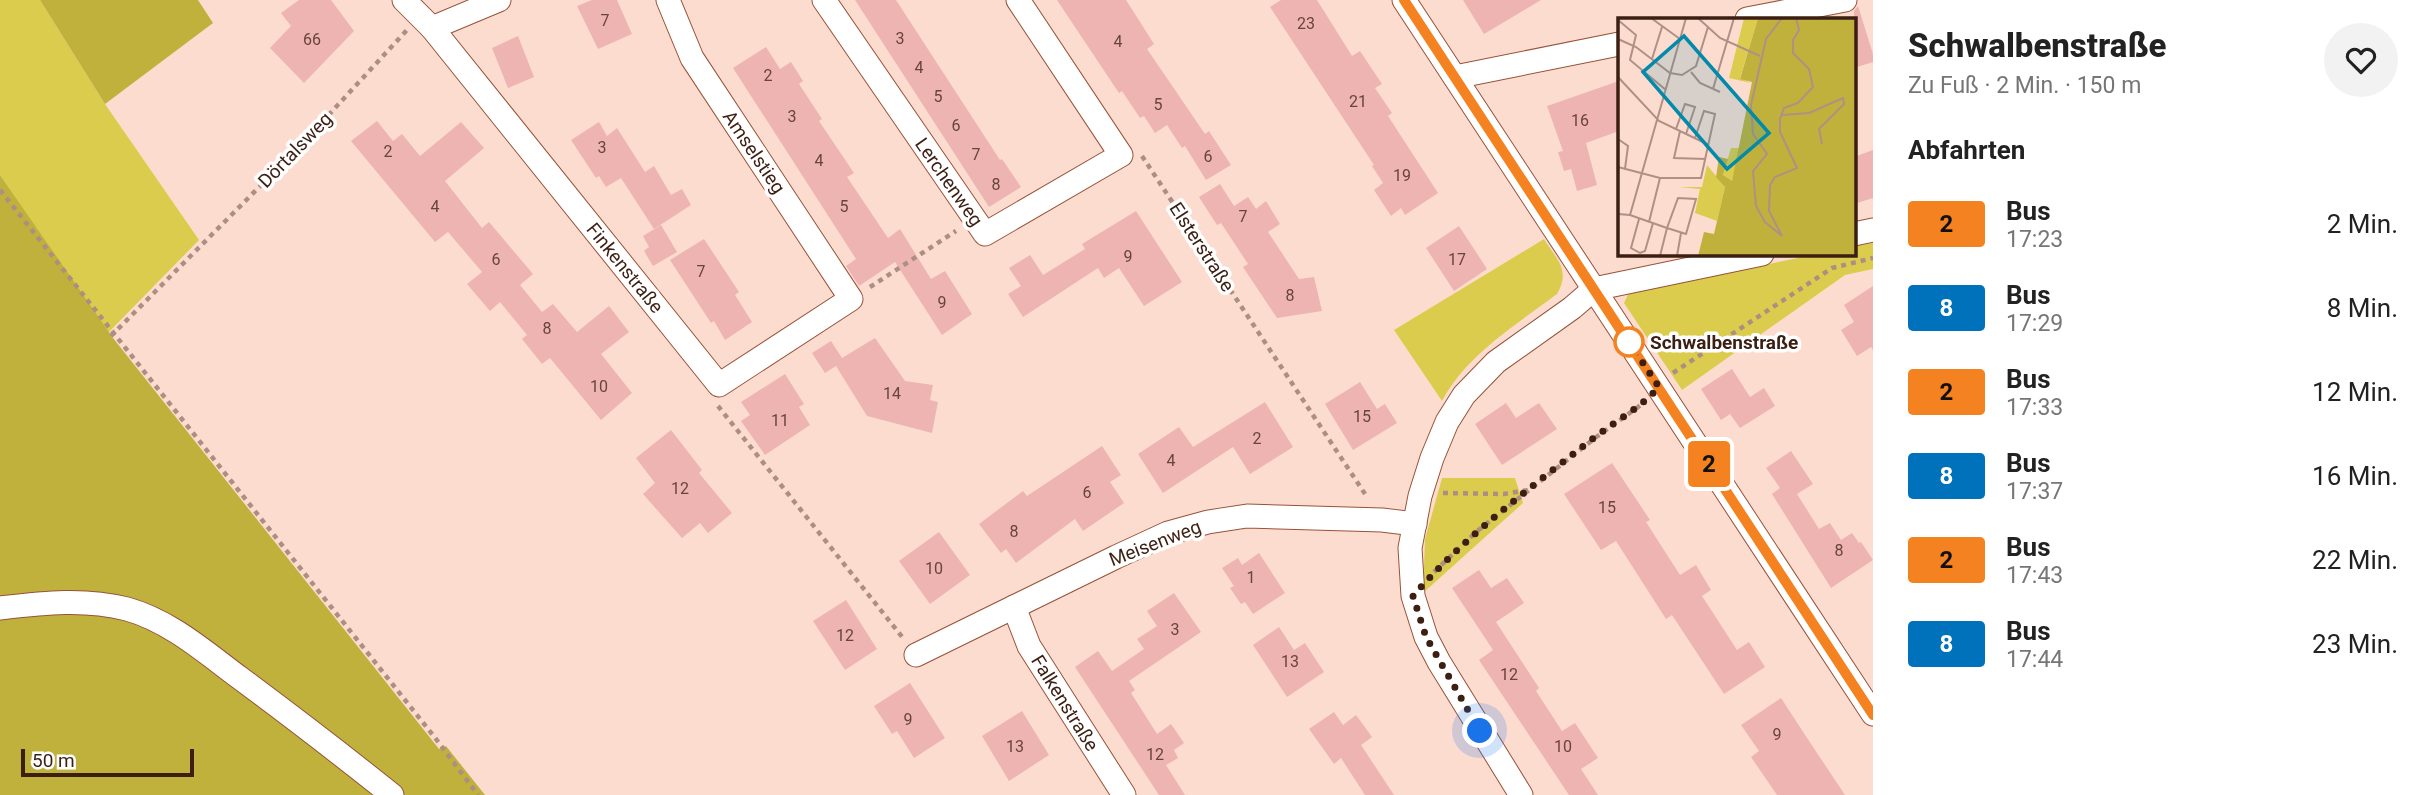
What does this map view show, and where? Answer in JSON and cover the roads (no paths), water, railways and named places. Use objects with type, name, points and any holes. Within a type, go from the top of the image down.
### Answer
[{"type":"street","name":"Finkenstraße","points":[[404,0],[432,28],[719,385]]},
{"type":"street","points":[[432,28],[499,0]]},
{"type":"street","name":"Amselstieg","points":[[668,0],[691,58],[851,299],[719,385]]},
{"type":"street","name":"Lerchenweg","points":[[824,0],[985,234],[1121,155],[1017,0]]},
{"type":"street","points":[[1404,0],[1873,715]]},
{"type":"street","points":[[1752,18],[1845,0]]},
{"type":"street","points":[[1455,76],[1618,44]]},
{"type":"street","points":[[1521,795],[1439,663],[1426,637],[1413,596],[1410,548],[1420,496],[1447,422],[1464,395],[1496,362],[1594,289],[1752,256]]},
{"type":"street","name":"Meisenweg","points":[[916,655],[1168,533],[1209,522],[1247,516],[1382,520],[1415,524]]},
{"type":"street","points":[[0,608],[60,602],[96,603],[130,610],[158,621],[187,639],[265,697],[392,795]]},
{"type":"street","name":"Falkenstraße","points":[[1014,607],[1029,646],[1124,795]]},
{"type":"place","name":"Schwalbenstraße","points":[[1629,342]]}]
